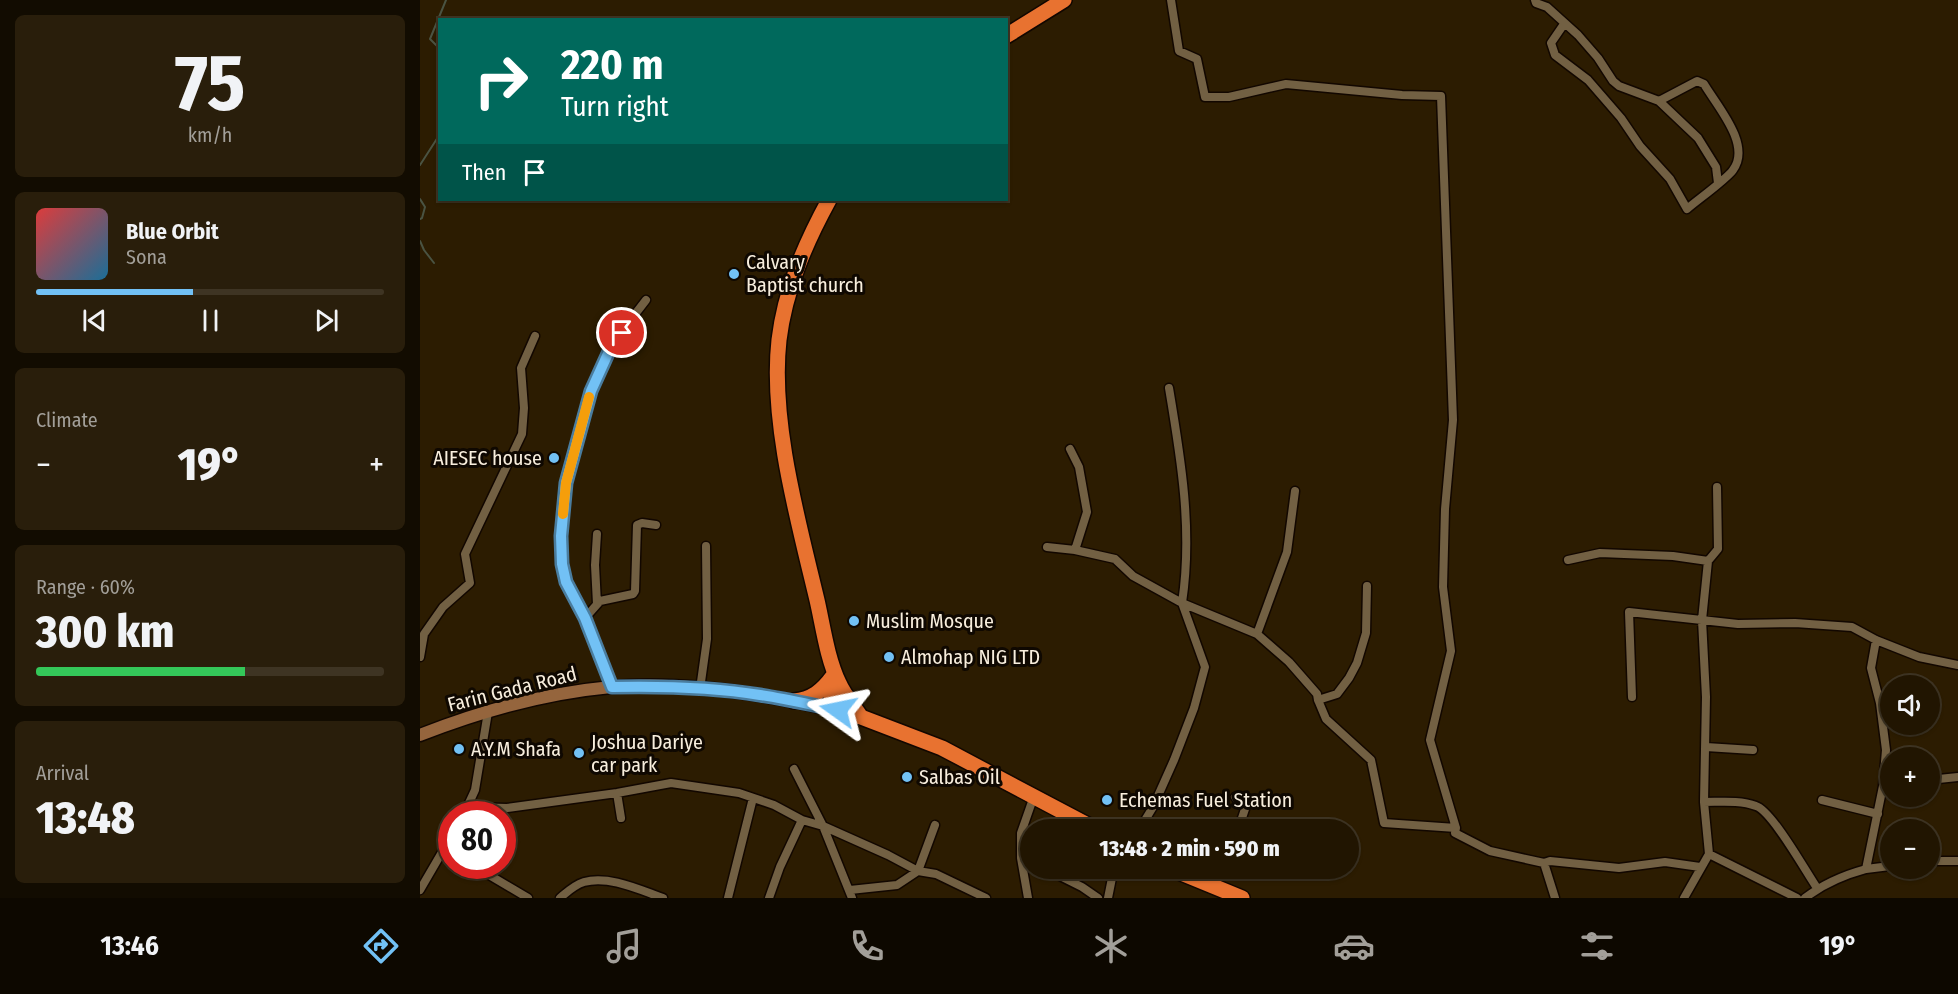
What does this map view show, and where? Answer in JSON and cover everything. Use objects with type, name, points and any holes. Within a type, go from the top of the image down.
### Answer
[{"type":"highway","points":[[1008,35],[1064,0]]},
{"type":"highway","points":[[828,201],[812,232],[789,292],[782,319],[778,364],[779,398],[789,475],[835,676],[834,709],[861,717],[965,758],[1077,819]]},
{"type":"highway","points":[[794,701],[812,697],[835,676]]},
{"type":"highway","points":[[835,676],[861,717]]},
{"type":"highway","points":[[1192,879],[1242,898]]},
{"type":"main road","name":"Farin Gada Road","points":[[420,733],[547,697],[612,687],[700,689],[760,695],[834,709]]},
{"type":"street","points":[[1171,0],[1179,51],[1197,59],[1205,97],[1229,97],[1286,84],[1402,95],[1441,96],[1453,420],[1445,509],[1443,587],[1451,651],[1430,740],[1456,828],[1455,833],[1490,851],[1544,863],[1550,861],[1619,868],[1665,862],[1700,867]]},
{"type":"street","points":[[1535,0],[1578,35],[1598,58],[1613,81],[1619,86],[1659,102],[1703,144],[1716,167],[1718,183]]},
{"type":"street","points":[[1564,24],[1551,43],[1555,55],[1588,80],[1621,118],[1640,146],[1670,179],[1687,208],[1733,171],[1739,157],[1737,138],[1704,84],[1697,81],[1659,102]]},
{"type":"street","points":[[612,687],[585,618],[566,582],[562,564],[561,536],[566,483],[591,391],[611,347],[646,300]]},
{"type":"street","points":[[420,657],[424,634],[443,607],[470,583],[465,554],[522,434],[524,408],[521,368],[535,336]]},
{"type":"street","points":[[1146,819],[1154,807],[1174,760],[1194,708],[1205,667],[1182,603],[1185,581],[1185,500],[1169,388]]},
{"type":"street","points":[[1070,449],[1079,466],[1087,512],[1075,550]]},
{"type":"street","points":[[1684,898],[1709,854],[1704,802],[1706,696],[1702,620],[1708,561],[1718,549],[1717,487]]},
{"type":"street","points":[[1257,634],[1287,552],[1295,491]]},
{"type":"street","points":[[585,618],[604,599],[633,594],[635,591],[637,525],[642,523],[656,525]]},
{"type":"street","points":[[597,534],[595,565],[597,604]]},
{"type":"street","points":[[700,689],[707,639],[706,546]]},
{"type":"street","points":[[1047,547],[1115,558],[1133,576],[1182,603],[1257,634],[1289,662],[1317,694],[1326,718],[1371,760],[1384,823],[1456,828]]},
{"type":"street","points":[[1568,560],[1600,553],[1673,556],[1708,561]]},
{"type":"street","points":[[1318,700],[1337,694],[1357,663],[1366,633],[1367,586]]},
{"type":"street","points":[[1632,697],[1629,612],[1738,624],[1795,623],[1852,627],[1876,640],[1919,657],[1958,665]]},
{"type":"street","points":[[1876,640],[1871,668],[1880,703],[1886,747]]},
{"type":"street","points":[[470,801],[475,790],[488,712]]},
{"type":"street","points":[[1706,747],[1753,750]]},
{"type":"street","points":[[794,769],[823,826],[851,894],[897,885],[918,871],[936,825]]},
{"type":"street","points":[[1940,779],[1958,777]]},
{"type":"street","points":[[516,807],[671,783],[740,793],[774,805],[802,820],[823,826],[918,871],[936,874],[986,898]]},
{"type":"street","points":[[617,793],[621,818]]},
{"type":"street","points":[[1026,819],[1034,796]]},
{"type":"street","points":[[1235,797],[1245,809],[1242,819]]},
{"type":"street","points":[[728,898],[753,798]]},
{"type":"street","points":[[1822,800],[1878,814]]},
{"type":"street","points":[[1704,802],[1736,802],[1759,806],[1773,820],[1817,888]]},
{"type":"street","points":[[1866,869],[1880,807]]},
{"type":"street","points":[[769,898],[780,867],[802,820]]},
{"type":"street","points":[[1709,854],[1797,898]]},
{"type":"street","points":[[1940,861],[1958,861]]},
{"type":"street","points":[[1544,863],[1555,898]]},
{"type":"street","points":[[420,890],[438,864]]},
{"type":"street","points":[[1805,898],[1817,888],[1847,874],[1880,867]]},
{"type":"street","points":[[496,879],[528,898]]},
{"type":"street","points":[[1025,879],[1028,898]]},
{"type":"street","points":[[1066,879],[1098,898]]},
{"type":"street","points":[[1108,898],[1112,879]]},
{"type":"street","points":[[560,898],[572,887],[596,881],[619,884],[663,898]]},
{"type":"waterway","points":[[439,18],[446,0]]},
{"type":"waterway","points":[[438,20],[430,39],[438,47]]},
{"type":"waterway","points":[[420,165],[438,137]]},
{"type":"waterway","points":[[420,199],[425,207],[420,219]]},
{"type":"waterway","points":[[420,241],[434,263]]},
{"type":"slow traffic","points":[[563,514],[566,483],[589,397]]},
{"type":"place","name":"Calvary Baptist church","points":[[734,274]]},
{"type":"place","name":"AIESEC house","points":[[554,458]]},
{"type":"place","name":"Muslim Mosque","points":[[854,621]]},
{"type":"place","name":"Almohap NIG LTD","points":[[889,657]]},
{"type":"place","name":"A.Y.M Shafa","points":[[459,749]]},
{"type":"place","name":"Joshua Dariye car park","points":[[579,753]]},
{"type":"place","name":"Salbas Oil","points":[[907,777]]},
{"type":"place","name":"Echemas Fuel Station","points":[[1107,800]]},
{"type":"route","points":[[622,333],[611,347],[591,391],[566,483],[561,536],[562,564],[566,582],[585,618],[612,687],[650,686],[721,690],[838,710]]}]
